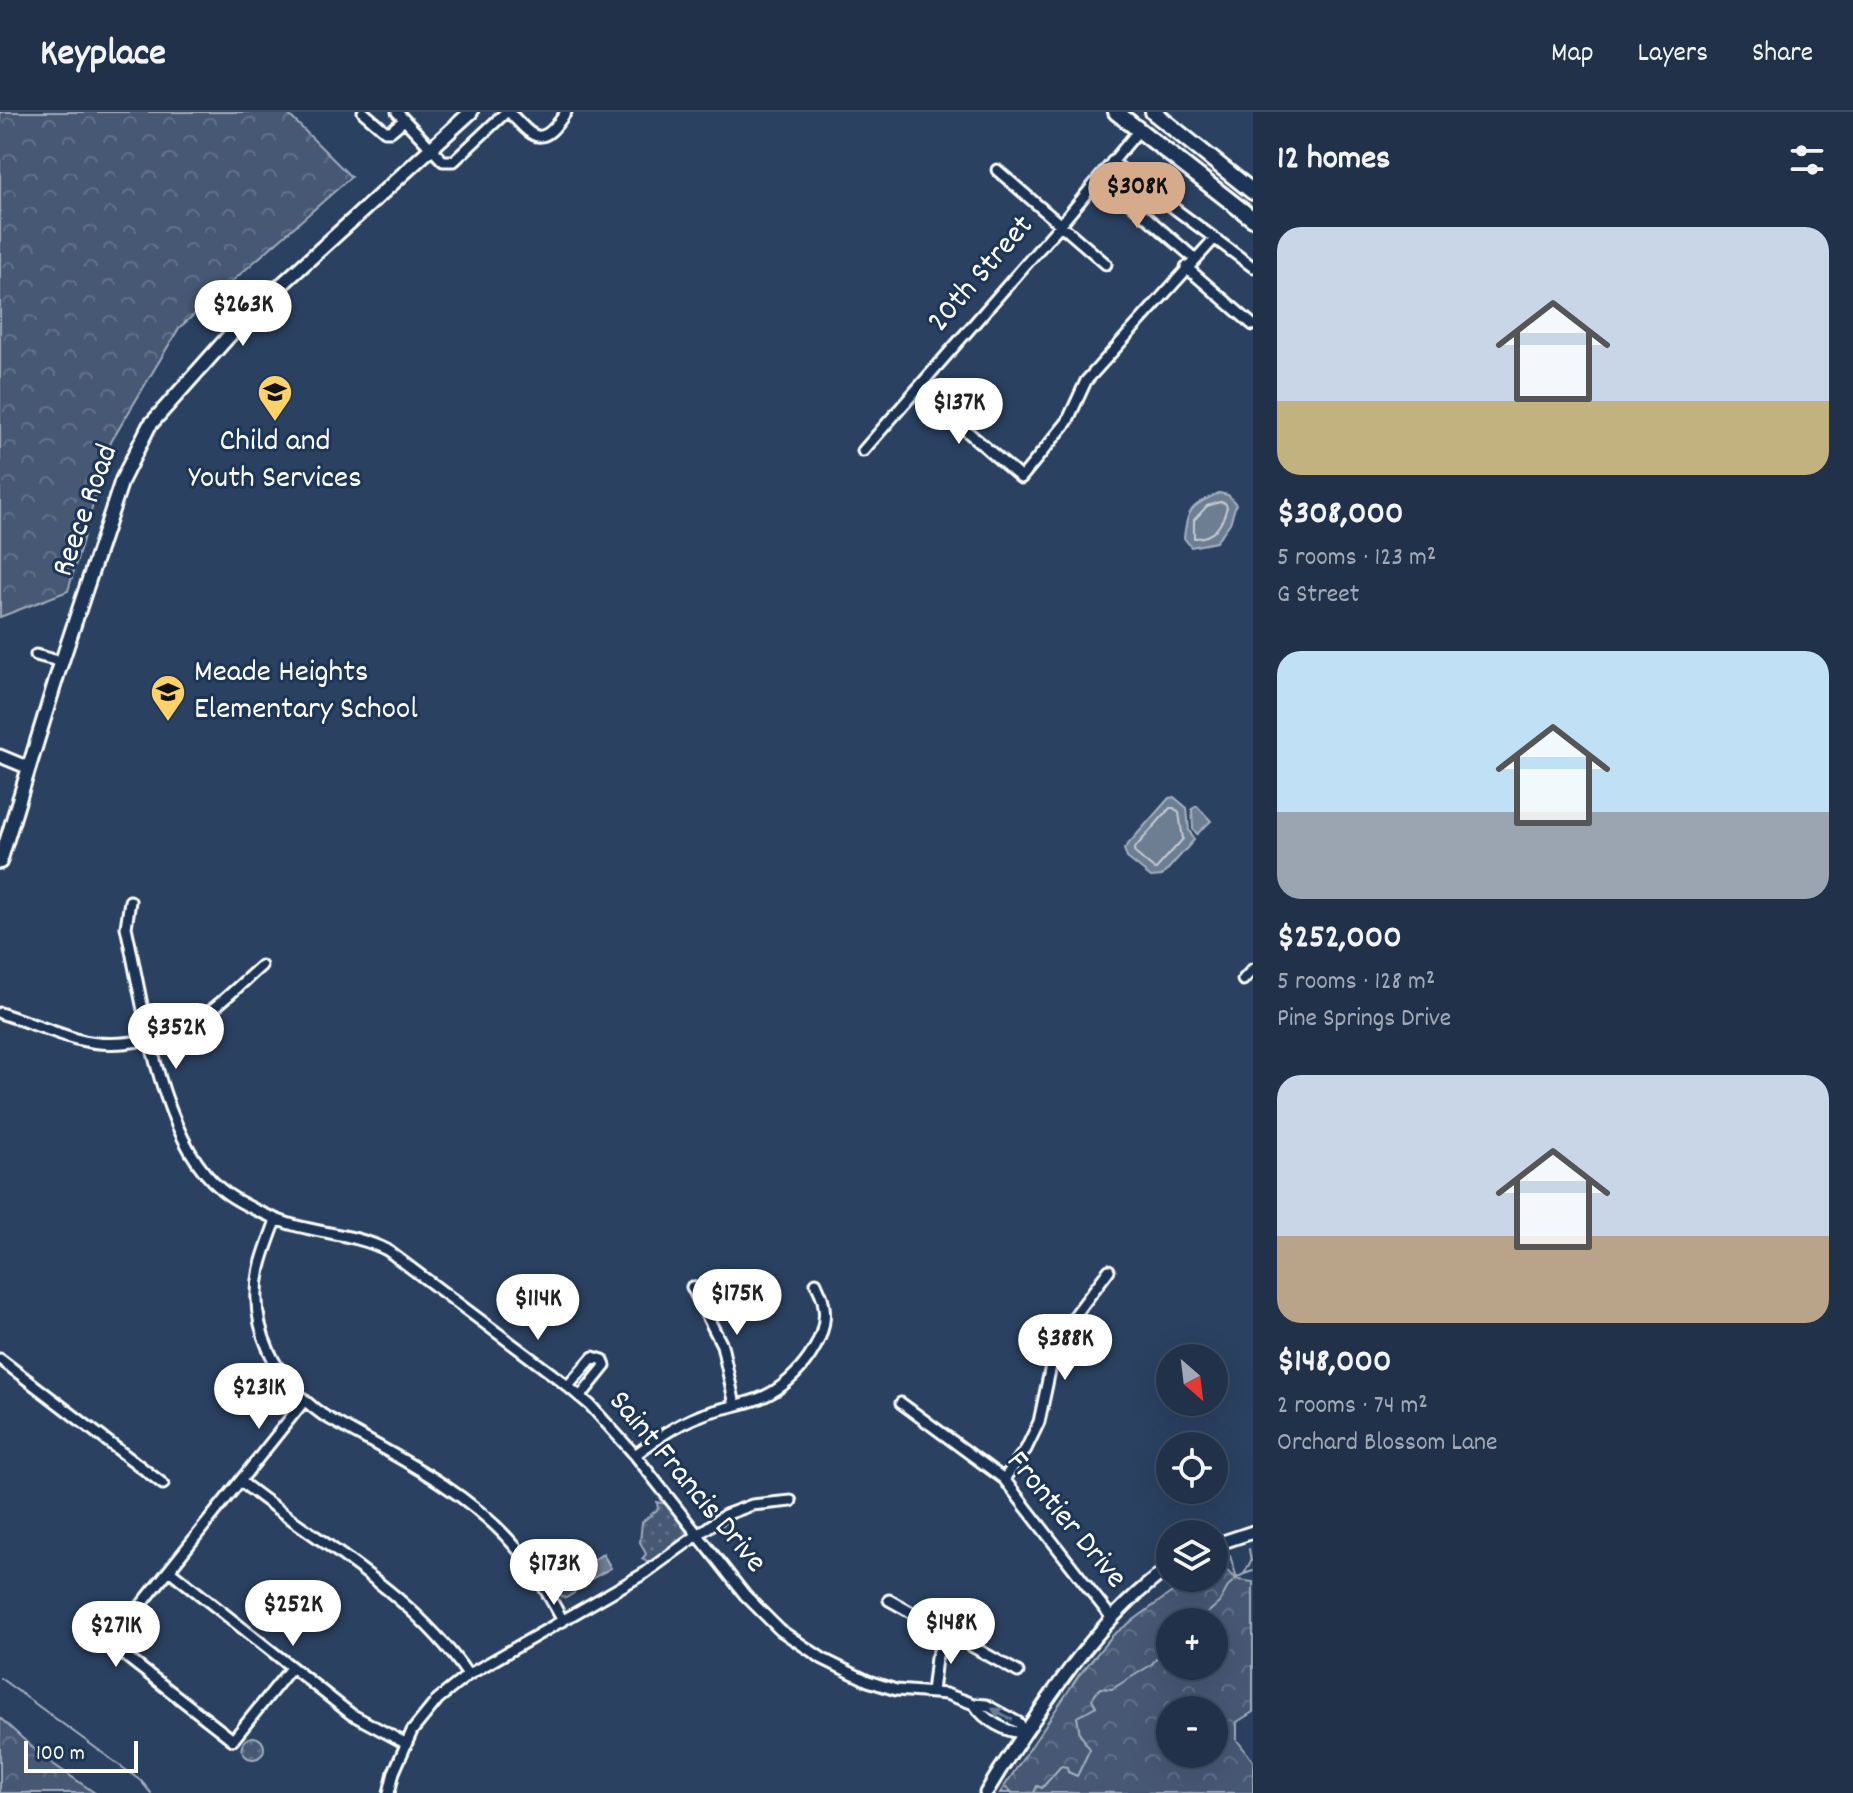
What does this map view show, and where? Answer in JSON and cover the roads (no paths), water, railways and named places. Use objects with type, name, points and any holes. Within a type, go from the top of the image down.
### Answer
[{"type":"main road","name":"Reece Road","points":[[0,862],[122,480],[149,426],[229,336],[471,112]]},
{"type":"main road","points":[[1116,112],[1253,219]]},
{"type":"main road","points":[[1153,112],[1253,192]]},
{"type":"main road","points":[[1139,130],[1144,124],[1156,123],[1175,129]]},
{"type":"street","points":[[363,112],[385,131],[391,131],[401,116],[443,161],[454,161],[508,112],[532,136],[537,137],[543,136],[566,112]]},
{"type":"street","name":"20th Street","points":[[863,451],[1139,130]]},
{"type":"street","points":[[1112,162],[1253,267]]},
{"type":"street","points":[[997,170],[1106,264]]},
{"type":"street","points":[[1100,177],[1195,259]]},
{"type":"street","points":[[918,389],[1021,478],[1067,422],[1086,381],[1214,239]]},
{"type":"street","points":[[1186,267],[1253,325]]},
{"type":"street","points":[[36,655],[62,662]]},
{"type":"street","points":[[0,756],[29,768]]},
{"type":"street","name":"Saint Francis Drive","points":[[130,901],[126,927],[167,1102],[188,1149],[221,1189],[276,1220],[364,1239],[387,1250],[568,1386],[635,1455],[755,1606],[796,1642],[846,1671],[884,1687],[961,1698],[1013,1733],[1025,1733]]},
{"type":"street","points":[[0,1013],[78,1039],[126,1043],[178,1029],[211,1011],[261,966]]},
{"type":"street","points":[[1243,980],[1253,969]]},
{"type":"street","points":[[276,1220],[260,1267],[258,1287],[260,1324],[273,1360],[304,1401],[451,1490],[480,1511],[531,1566],[563,1621]]},
{"type":"street","points":[[1004,1479],[1026,1449],[1039,1422],[1052,1361],[1064,1330],[1109,1270]]},
{"type":"street","points":[[635,1455],[675,1427],[698,1416],[752,1401],[788,1381],[816,1343],[824,1302],[816,1283]]},
{"type":"street","points":[[692,1287],[722,1345],[735,1405]]},
{"type":"street","points":[[568,1386],[593,1357],[603,1360],[605,1366],[580,1397]]},
{"type":"street","points":[[0,1359],[163,1484]]},
{"type":"street","points":[[291,1668],[233,1740],[110,1644],[304,1401]]},
{"type":"street","name":"Frontier Drive","points":[[901,1403],[1004,1479],[1111,1617]]},
{"type":"street","points":[[240,1481],[404,1602],[431,1629],[468,1675]]},
{"type":"street","points":[[389,1793],[405,1743],[438,1699],[468,1675],[645,1573],[738,1509],[766,1502],[791,1501]]},
{"type":"street","points":[[1228,1540],[1253,1532]]},
{"type":"street","points":[[169,1570],[351,1714],[405,1743]]},
{"type":"street","points":[[986,1793],[1083,1650],[1132,1596],[1156,1578]]},
{"type":"street","points":[[889,1600],[1018,1672]]},
{"type":"street","points":[[932,1692],[936,1658],[947,1633]]},
{"type":"water","points":[[1219,493],[1228,495],[1236,504],[1230,523],[1216,542],[1191,547],[1184,538],[1189,514],[1197,505]]},
{"type":"water","points":[[1174,797],[1187,808],[1189,830],[1194,840],[1162,876],[1151,877],[1127,858],[1124,849],[1169,798]]},
{"type":"water","points":[[1197,806],[1211,821],[1197,834],[1193,829],[1192,809]]},
{"type":"water","points":[[578,1544],[582,1551],[577,1552],[581,1554],[581,1559],[585,1558],[588,1563],[603,1554],[611,1568],[586,1582],[570,1552]]},
{"type":"waterway","points":[[1238,1577],[1244,1574],[1251,1561],[1249,1549]]},
{"type":"waterway","points":[[1213,1608],[1237,1578],[1230,1556]]},
{"type":"waterway","points":[[1244,1574],[1253,1571]]},
{"type":"waterway","points":[[1034,1793],[1037,1786],[1042,1788],[1061,1766],[1077,1776],[1090,1749],[1080,1734],[1077,1717],[1096,1706],[1092,1699],[1100,1688],[1112,1689],[1156,1659]]},
{"type":"waterway","points":[[0,1678],[141,1781],[151,1793]]},
{"type":"waterway","points":[[1006,1788],[1013,1793]]},
{"type":"place","name":"Child and Youth Services","points":[[275,423]]},
{"type":"place","name":"Meade Heights Elementary School","points":[[168,723]]}]
